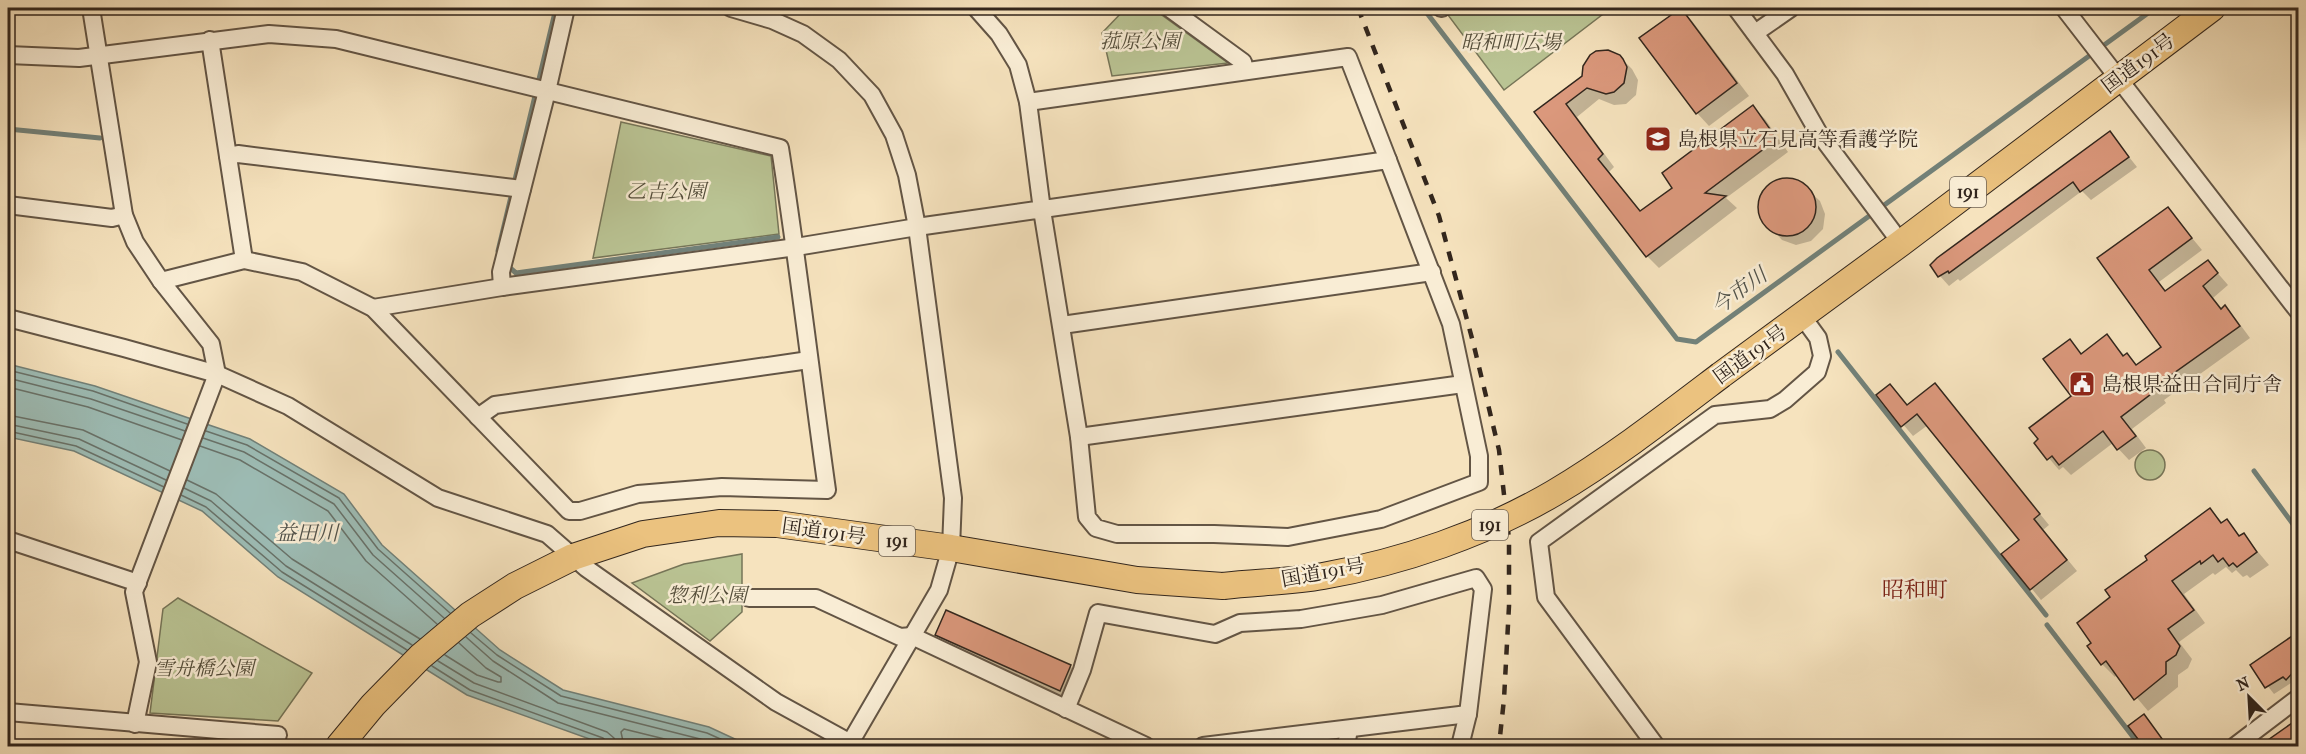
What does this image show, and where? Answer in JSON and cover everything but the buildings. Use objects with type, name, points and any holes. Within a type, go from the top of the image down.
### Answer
[{"type":"highway","name":"国道191号","points":[[339,747],[373,705],[420,657],[470,615],[515,586],[573,557],[643,534],[719,523],[777,524],[951,548],[1137,580],[1223,586],[1322,576],[1412,555],[1480,530],[1553,494],[1632,442],[1901,243],[2119,76],[2212,8]]},
{"type":"street","points":[[91,8],[124,215],[135,242],[161,282],[211,344],[217,374],[134,592],[148,662],[135,724]]},
{"type":"street","points":[[502,287],[501,272],[566,8]]},
{"type":"street","points":[[8,318],[217,374],[288,406],[438,498],[547,534],[573,557],[776,702],[853,745],[939,590],[951,548],[953,498],[917,227],[907,175],[894,135],[872,95],[838,60],[803,34],[772,20],[731,8]]},
{"type":"street","points":[[976,8],[999,34],[1018,65],[1028,102],[1042,210],[1079,437],[1087,517],[1096,528],[1117,534],[1288,537],[1381,519],[1479,482],[1479,456],[1451,324],[1348,57],[1028,102]]},
{"type":"street","points":[[1169,8],[1243,62],[1245,70]]},
{"type":"street","points":[[1736,8],[1785,74],[1818,132],[1901,243]]},
{"type":"street","points":[[1755,33],[1791,8]]},
{"type":"street","points":[[2064,8],[2293,293],[2298,311]]},
{"type":"street","points":[[8,55],[79,58],[269,33],[336,39],[780,148],[796,248],[828,490],[722,487],[638,494],[580,511],[569,511],[374,308],[302,273],[244,260],[161,282]]},
{"type":"street","points":[[210,40],[244,260]]},
{"type":"street","points":[[228,156],[238,154],[522,189]]},
{"type":"street","points":[[374,308],[502,287],[796,248],[917,227],[1388,160]]},
{"type":"street","points":[[8,205],[112,218],[124,215]]},
{"type":"street","points":[[1062,325],[1432,272]]},
{"type":"street","points":[[1656,747],[1546,597],[1539,542],[1715,415],[1770,409],[1785,400],[1817,372],[1822,356],[1818,338],[1802,316]]},
{"type":"street","points":[[478,417],[495,405],[809,360]]},
{"type":"street","points":[[1079,437],[1463,384]]},
{"type":"street","points":[[8,540],[141,576]]},
{"type":"street","points":[[1066,709],[1082,670],[1098,613],[1215,634],[1240,623],[1301,619],[1382,606],[1476,578],[1483,589],[1468,714],[1461,747]]},
{"type":"street","points":[[749,598],[816,598],[900,637],[912,636],[1146,747]]},
{"type":"street","points":[[2235,747],[2298,698]]},
{"type":"street","points":[[8,712],[278,735]]},
{"type":"street","points":[[1211,746],[1468,714]]},
{"type":"street","points":[[1346,747],[1349,729]]},
{"type":"green space","name":"菰原公園","points":[[1126,8],[1152,8],[1228,63],[1112,76],[1102,33]]},
{"type":"green space","name":"昭和町広場","points":[[1458,8],[1611,8],[1504,90],[1448,15]]},
{"type":"green space","name":"乙吉公園","points":[[621,122],[771,156],[779,234],[593,258]]},
{"type":"green space","points":[[2150,450],[2156,451],[2164,459],[2164,471],[2156,479],[2150,480],[2144,479],[2136,471],[2135,465],[2136,459],[2144,451]]},
{"type":"green space","name":"惣利公園","points":[[742,554],[742,612],[710,641],[632,583],[684,564]]},
{"type":"green space","name":"雪舟橋公園","points":[[178,598],[312,673],[278,721],[150,713],[163,609]]},
{"type":"water","name":"益田川","points":[[8,364],[95,386],[250,439],[344,494],[382,545],[500,650],[563,690],[709,727],[750,746],[609,746],[467,695],[278,577],[202,511],[74,451],[8,437]]},
{"type":"waterway","points":[[498,251],[556,8]]},
{"type":"waterway","name":"今市川","points":[[1423,8],[1677,339],[1696,342],[2155,8]]},
{"type":"waterway","points":[[8,129],[100,138]]},
{"type":"waterway","points":[[509,267],[516,273],[778,237]]},
{"type":"waterway","points":[[1838,352],[2046,615]]},
{"type":"waterway","points":[[2254,471],[2298,531]]},
{"type":"waterway","points":[[2047,625],[2140,746]]},
{"type":"waterway","points":[[2223,746],[2232,740]]},
{"type":"railway","points":[[1358,8],[1439,216],[1499,450],[1509,539],[1509,606],[1499,746]]},
{"type":"place","name":"島根県立石見高等看護学院","points":[[1658,139]]},
{"type":"place","name":"島根県益田合同庁舎","points":[[2082,384]]},
{"type":"district","name":"昭和町","points":[[1915,589]]}]
